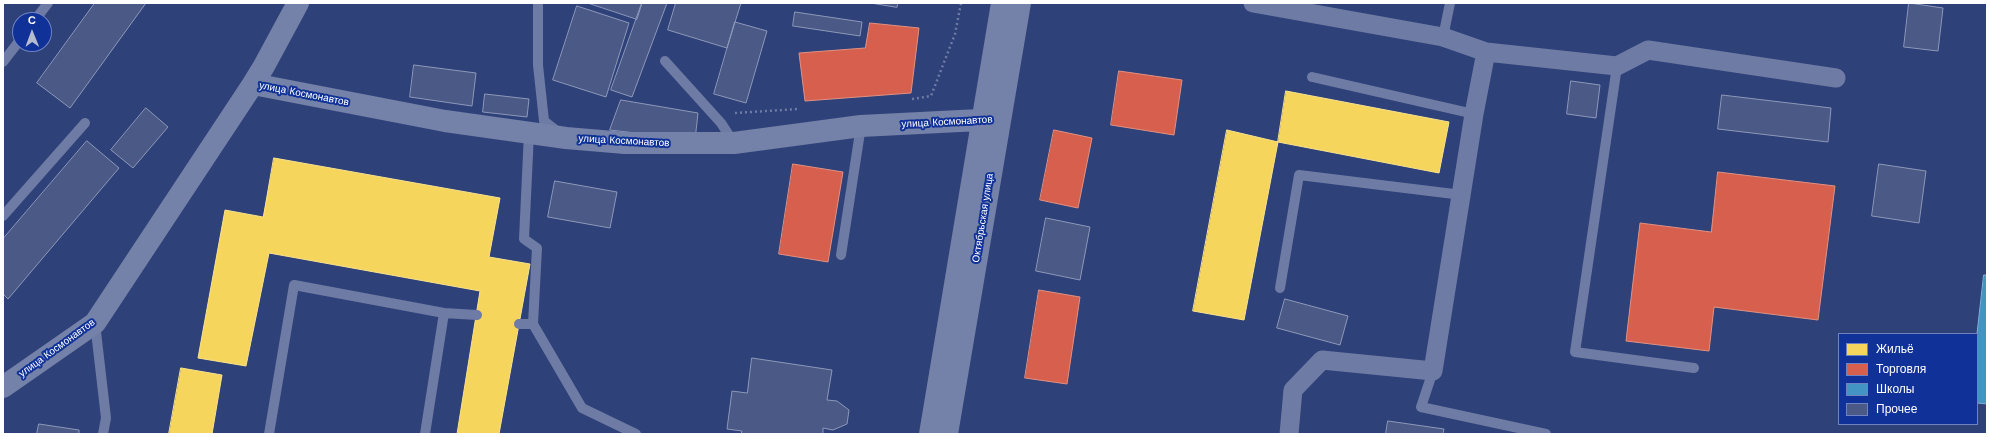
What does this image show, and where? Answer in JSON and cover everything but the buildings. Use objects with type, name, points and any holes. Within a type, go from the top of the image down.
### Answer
[{"type":"street","name":"улица Космонавтов","points":[[3,387],[95,323],[253,84],[298,3]]},
{"type":"street","name":"Октябрьская улица","points":[[947,434],[991,120],[1002,3]]},
{"type":"street","name":"Октябрьская улица","points":[[930,434],[991,120],[1020,3]]},
{"type":"street","points":[[1253,3],[1443,37],[1486,52],[1617,66],[1648,50],[1836,78]]},
{"type":"street","points":[[1289,434],[1293,390],[1322,360],[1433,371],[1474,114],[1486,52]]},
{"type":"street","name":"улица Космонавтов","points":[[253,84],[445,121],[529,134],[625,143],[734,143],[861,126],[991,120]]},
{"type":"lane","points":[[41,12],[48,3]]},
{"type":"lane","points":[[538,3],[538,65],[544,121],[566,138]]},
{"type":"lane","points":[[1443,37],[1450,3]]},
{"type":"lane","points":[[3,62],[12,50]]},
{"type":"lane","points":[[665,61],[721,123],[734,143]]},
{"type":"lane","points":[[1617,66],[1575,352],[1694,368]]},
{"type":"lane","points":[[1312,77],[1474,114]]},
{"type":"lane","points":[[3,216],[85,123]]},
{"type":"lane","points":[[842,255],[861,126]]},
{"type":"lane","points":[[529,134],[524,239],[537,248],[533,324],[582,408],[636,434]]},
{"type":"lane","points":[[1280,288],[1299,175],[1462,195]]},
{"type":"lane","points":[[269,434],[294,285],[444,313],[477,315]]},
{"type":"lane","points":[[425,434],[444,313]]},
{"type":"lane","points":[[95,323],[106,418],[103,434]]},
{"type":"lane","points":[[519,324],[533,324]]},
{"type":"lane","points":[[1433,371],[1421,407],[1546,434]]},
{"type":"path","points":[[911,99],[931,96],[955,34],[961,3]]},
{"type":"path","points":[[721,123],[726,114],[799,109]]}]
